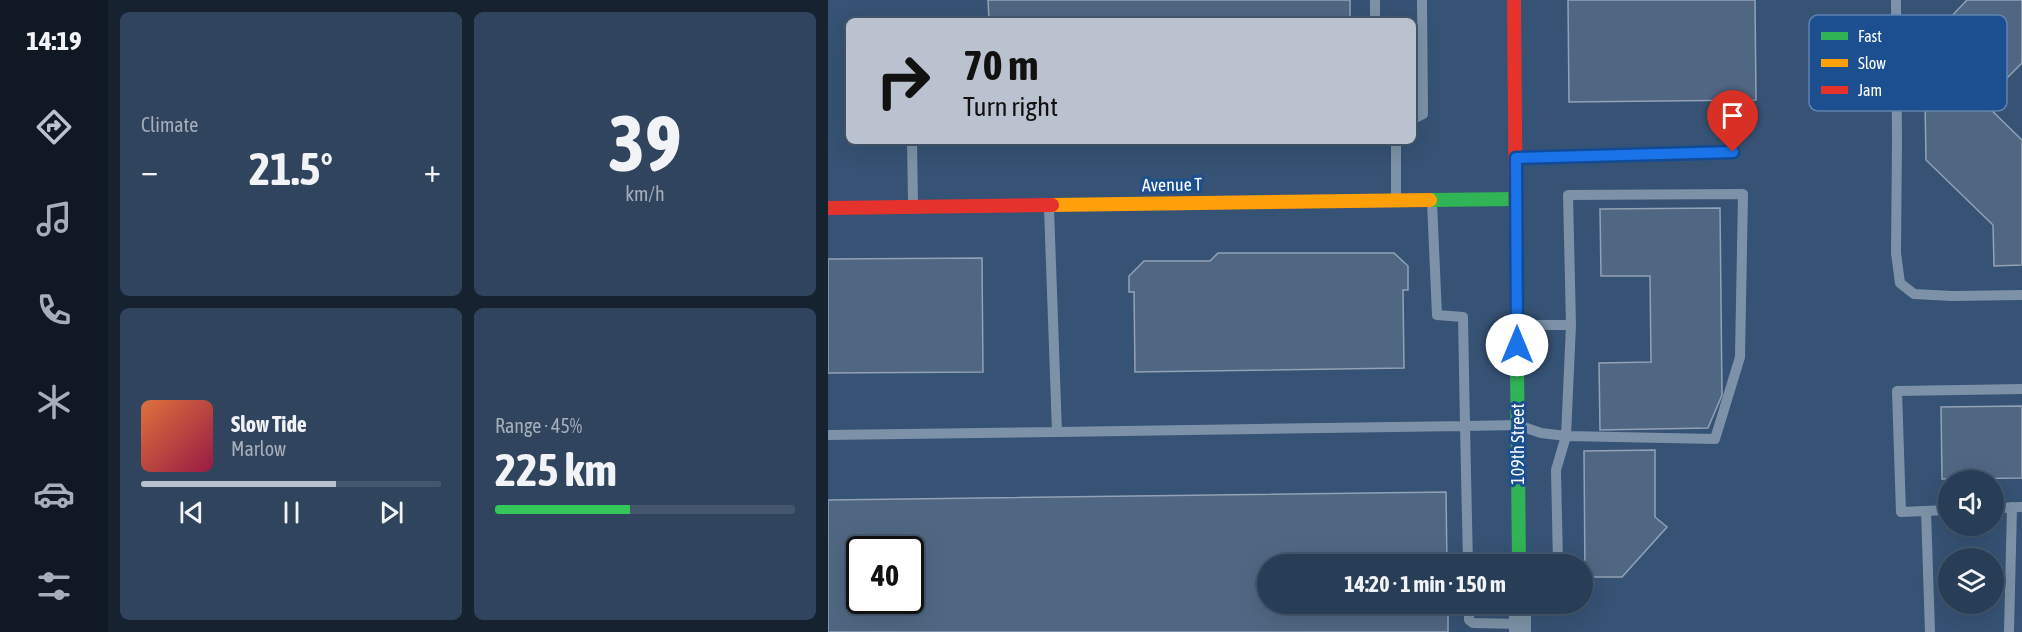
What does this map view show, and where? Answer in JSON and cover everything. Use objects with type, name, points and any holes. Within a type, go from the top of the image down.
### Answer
[{"type":"street","name":"109th Street","points":[[1514,0],[1519,554]]},
{"type":"street","name":"Avenue T","points":[[828,208],[1516,199]]},
{"type":"lane","points":[[1375,0],[1375,18]]},
{"type":"lane","points":[[1416,118],[1423,114],[1422,0]]},
{"type":"lane","points":[[1896,0],[1896,15]]},
{"type":"lane","points":[[1897,111],[1896,253],[1900,283],[1914,294],[2022,295]]},
{"type":"lane","points":[[912,144],[914,207]]},
{"type":"lane","points":[[1396,144],[1396,200]]},
{"type":"lane","points":[[1516,158],[1733,152]]},
{"type":"lane","points":[[828,435],[1518,425],[1541,433],[1566,436],[1715,439],[1740,357],[1743,194],[1568,195],[1571,325],[1566,436],[1556,471],[1558,554]]},
{"type":"lane","points":[[1432,200],[1437,315],[1463,317],[1468,554]]},
{"type":"lane","points":[[1049,205],[1057,432]]},
{"type":"lane","points":[[1517,325],[1571,325]]},
{"type":"lane","points":[[1938,510],[1901,512],[1897,392],[2022,388]]},
{"type":"lane","points":[[2009,632],[2017,507]]},
{"type":"lane","points":[[1926,510],[1930,632]]},
{"type":"lane","points":[[1469,614],[1469,620],[1473,623],[1520,616]]},
{"type":"building","points":[[988,0],[1350,0],[1350,18],[989,18]]},
{"type":"building","points":[[1568,0],[1755,0],[1756,100],[1569,102]]},
{"type":"building","points":[[1967,0],[2022,0],[2022,63],[2007,78],[2007,15],[1953,15]]},
{"type":"building","points":[[1925,111],[1992,111],[2022,140],[2022,265],[1994,266],[1993,225],[1926,160]]},
{"type":"building","points":[[1720,208],[1722,395],[1708,428],[1600,430],[1599,363],[1651,362],[1650,276],[1601,276],[1600,209]]},
{"type":"building","points":[[1218,253],[1394,253],[1408,266],[1408,290],[1403,290],[1404,368],[1135,372],[1134,292],[1129,292],[1129,276],[1144,261],[1210,261]]},
{"type":"building","points":[[982,258],[983,372],[828,373],[828,259]]},
{"type":"building","points":[[2022,406],[2022,478],[2004,478],[2004,470],[1942,470],[1941,407]]},
{"type":"building","points":[[1655,450],[1655,517],[1667,527],[1622,577],[1593,577],[1593,554],[1585,554],[1584,451]]},
{"type":"building","points":[[1446,492],[1447,554],[1257,554],[1257,614],[1448,614],[1448,632],[828,632],[828,500]]},
{"type":"traffic: fast","points":[[1430,200],[1516,199]]},
{"type":"traffic: fast","points":[[1517,364],[1519,554]]},
{"type":"traffic: slow","points":[[1052,205],[1430,200]]},
{"type":"traffic: jam","points":[[1514,0],[1517,364]]},
{"type":"traffic: jam","points":[[828,208],[1052,205]]},
{"type":"route","points":[[1517,345],[1516,158],[1733,152]]}]
